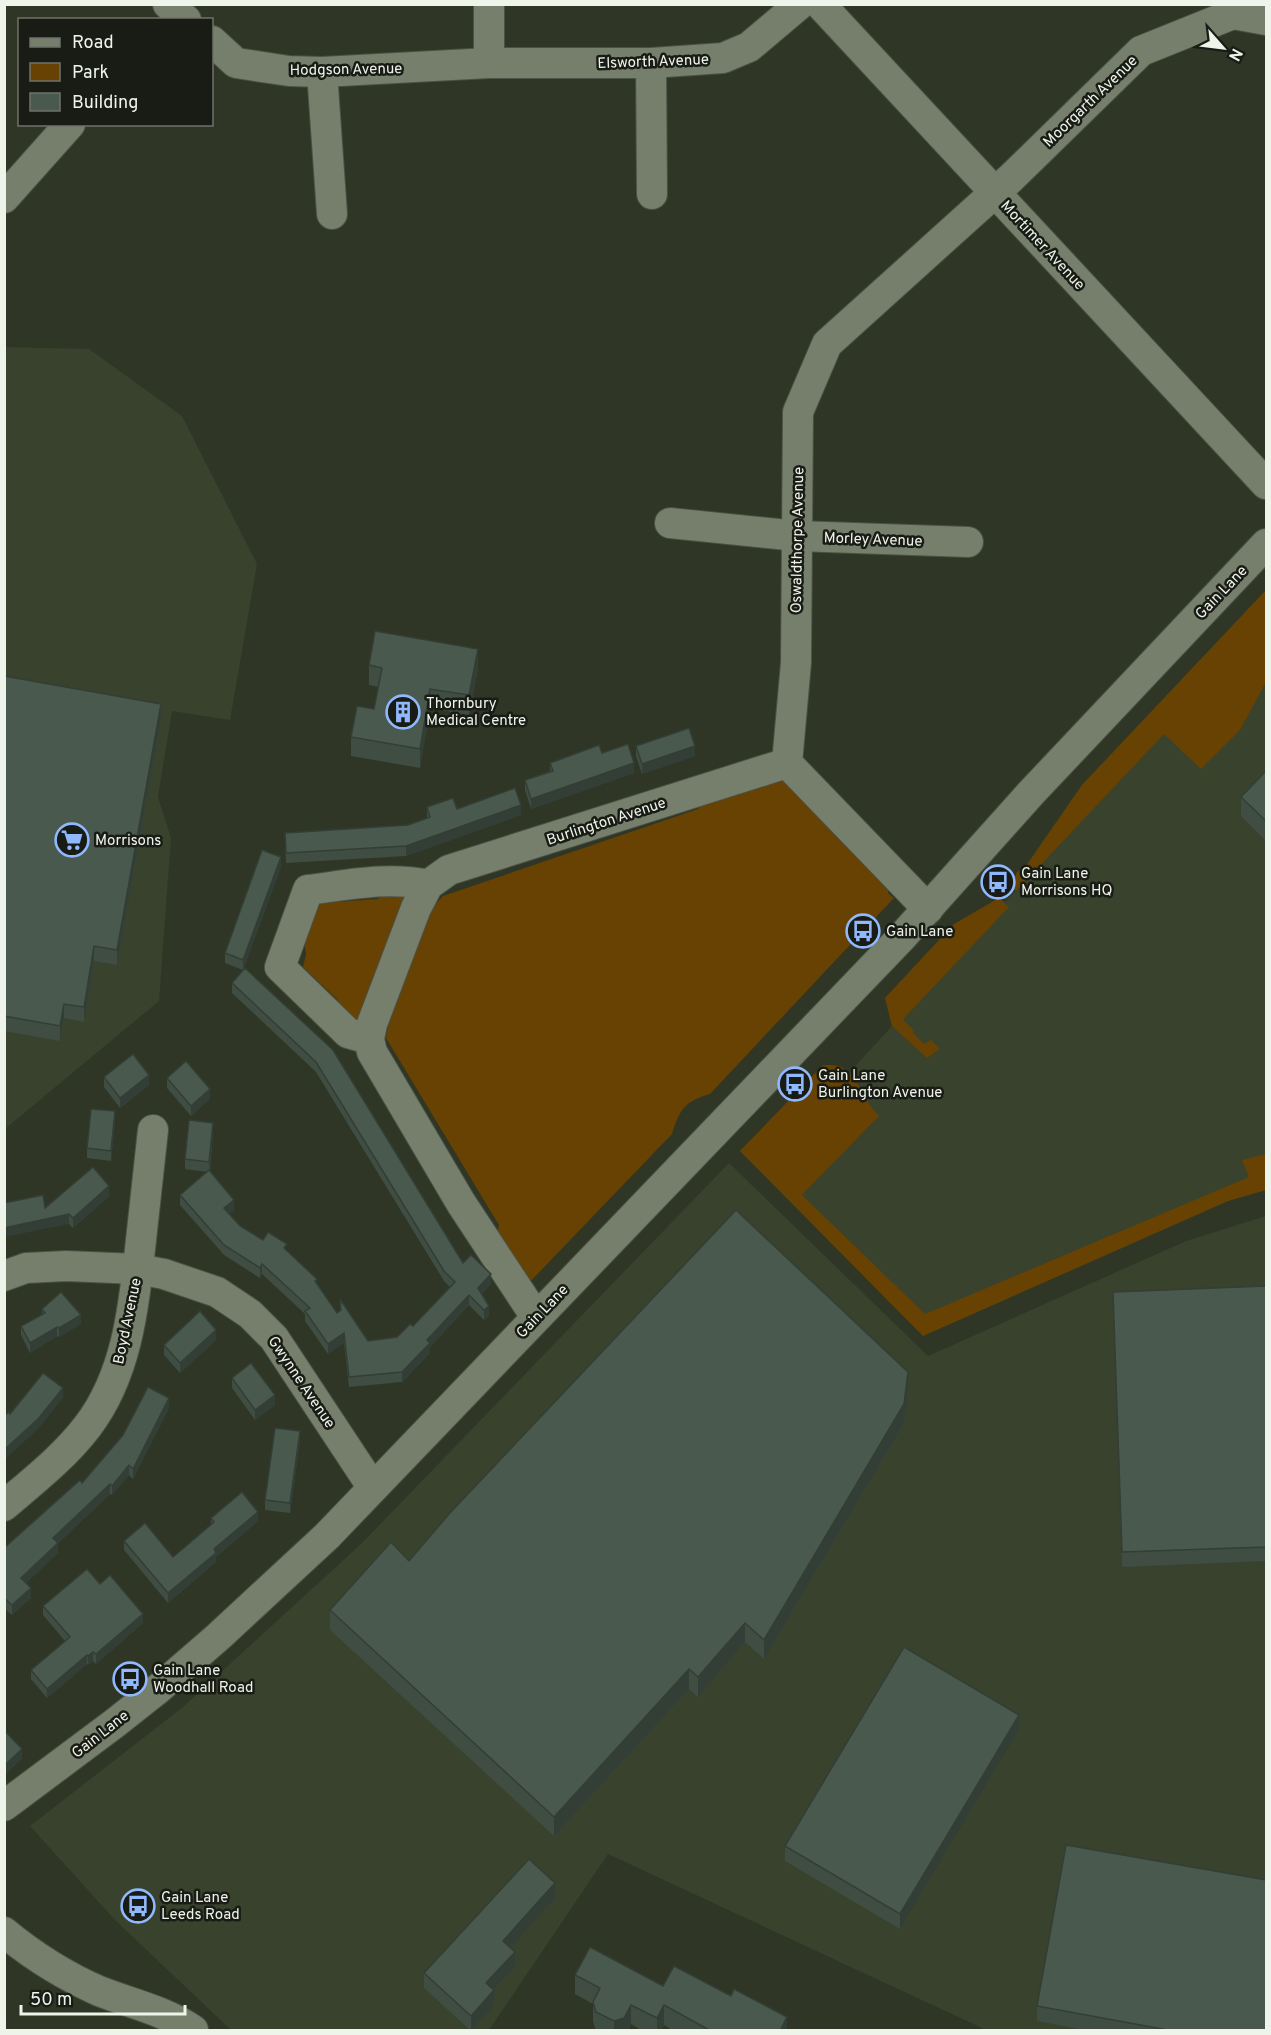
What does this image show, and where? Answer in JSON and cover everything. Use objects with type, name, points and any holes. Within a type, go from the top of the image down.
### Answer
[{"type":"street","points":[[489,4],[489,63]]},
{"type":"street","name":"Elsworth Avenue","points":[[489,63],[651,63],[723,58],[749,47],[800,4]]},
{"type":"street","name":"Mortimer Avenue","points":[[820,4],[1266,484]]},
{"type":"street","name":"Moorgarth Avenue","points":[[994,193],[1141,51],[1233,14],[1266,20]]},
{"type":"street","name":"Hodgson Avenue","points":[[213,42],[236,63],[289,71],[322,72],[489,63]]},
{"type":"street","points":[[651,63],[652,194]]},
{"type":"street","points":[[322,72],[333,214]]},
{"type":"street","points":[[4,198],[68,126]]},
{"type":"street","name":"Oswaldthorpe Avenue","points":[[787,763],[796,663],[798,412],[827,344],[994,193]]},
{"type":"street","name":"Morley Avenue","points":[[670,523],[797,536],[968,542]]},
{"type":"street","name":"Gain Lane","points":[[4,1806],[115,1723],[218,1637],[327,1536],[928,909],[1031,793],[1266,544]]},
{"type":"street","points":[[787,763],[928,909]]},
{"type":"street","name":"Burlington Avenue","points":[[369,1039],[372,1024],[416,908],[428,885],[448,870],[787,763]]},
{"type":"street","points":[[428,885],[410,881],[384,880],[308,890],[280,967],[348,1033],[369,1039],[372,1052],[461,1203],[536,1317]]},
{"type":"street","name":"Boyd Avenue","points":[[4,1506],[52,1465],[87,1426],[106,1397],[122,1359],[132,1314],[153,1130]]},
{"type":"street","name":"Gwynne Avenue","points":[[4,1276],[26,1268],[66,1266],[138,1269],[164,1274],[217,1292],[250,1314],[274,1338],[373,1488]]},
{"type":"street","points":[[4,1932],[34,1955],[78,1981],[101,1992],[156,2010],[193,2031]]},
{"type":"shaded area","points":[[5,347],[89,349],[182,416],[257,564],[230,720],[172,711],[158,797],[171,838],[159,1001],[5,1129]]},
{"type":"shaded area","points":[[1266,590],[1266,1190],[1228,1201],[923,1336],[740,1151],[823,1065],[840,1066],[849,1073],[892,1026],[885,998],[954,924],[999,898],[1005,902],[1016,891],[1011,886],[1017,872],[1028,863],[1082,785]]},
{"type":"shaded area","points":[[729,1163],[928,1356],[1186,1241],[1266,1216],[1266,2030],[982,2030],[982,2028],[608,1854],[489,2030],[231,2030],[114,1919],[30,1826],[183,1707],[362,1543]]},
{"type":"green space","points":[[1266,590],[1266,682],[1240,730],[1201,769],[1164,734],[1016,891],[1011,886],[1017,872],[1028,863],[1082,785]]},
{"type":"green space","points":[[787,776],[889,887],[888,893],[894,898],[710,1094],[694,1100],[684,1108],[672,1134],[526,1286],[497,1234],[499,1225],[386,1038],[394,987],[417,924],[443,896],[698,809],[701,801]]},
{"type":"green space","points":[[384,890],[402,895],[405,902],[366,1015],[355,1022],[338,1011],[337,999],[303,967],[306,954],[304,940],[317,906],[321,903],[378,899]]},
{"type":"green space","points":[[999,898],[1009,907],[903,1019],[924,1044],[931,1040],[940,1049],[927,1058],[892,1026],[885,998],[954,924]]},
{"type":"green space","points":[[823,1065],[839,1066],[853,1077],[879,1116],[802,1195],[925,1314],[1249,1177],[1242,1160],[1266,1154],[1266,1190],[1228,1201],[923,1336],[740,1151]]},
{"type":"building","name":"Thornbury Medical Centre","points":[[375,631],[478,649],[469,695],[430,689],[420,749],[351,737],[357,706],[374,709],[382,668],[369,665]]},
{"type":"building","name":"Morrisons","points":[[4,676],[161,704],[117,950],[94,946],[84,1007],[64,1004],[60,1026],[4,1016]]},
{"type":"building","points":[[689,728],[695,746],[642,764],[636,746]]},
{"type":"building","points":[[628,744],[634,763],[531,799],[525,780],[553,771],[550,763],[599,745],[602,753]]},
{"type":"building","points":[[1266,771],[1266,821],[1241,797]]},
{"type":"building","points":[[515,788],[521,805],[406,846],[286,853],[285,833],[408,825],[430,817],[427,807],[453,798],[457,809]]},
{"type":"building","points":[[262,850],[281,857],[243,960],[225,953]]},
{"type":"building","points":[[245,968],[333,1050],[463,1263],[471,1255],[491,1274],[478,1288],[489,1306],[484,1310],[469,1295],[427,1340],[430,1343],[402,1372],[349,1377],[344,1333],[328,1344],[305,1311],[310,1308],[262,1264],[260,1268],[224,1245],[180,1195],[209,1170],[234,1200],[224,1208],[240,1226],[263,1240],[268,1232],[287,1244],[284,1248],[317,1279],[315,1281],[337,1313],[341,1310],[340,1299],[368,1341],[397,1337],[410,1324],[413,1326],[455,1282],[444,1271],[316,1062],[232,983]]},
{"type":"building","points":[[133,1054],[149,1075],[120,1098],[104,1077]]},
{"type":"building","points":[[186,1061],[210,1089],[191,1106],[167,1078]]},
{"type":"building","points":[[91,1109],[115,1111],[111,1151],[87,1148]]},
{"type":"building","points":[[189,1120],[213,1123],[209,1162],[185,1159]]},
{"type":"building","points":[[93,1167],[109,1186],[73,1218],[69,1214],[4,1228],[4,1203],[43,1195],[45,1208]]},
{"type":"building","points":[[736,1210],[908,1372],[904,1404],[764,1640],[745,1623],[698,1677],[689,1669],[554,1817],[330,1610],[391,1542],[409,1561],[449,1514]]},
{"type":"building","points":[[1266,1286],[1266,1547],[1122,1552],[1113,1292]]},
{"type":"building","points":[[61,1292],[81,1315],[30,1343],[21,1326],[45,1313],[42,1309]]},
{"type":"building","points":[[200,1311],[216,1330],[180,1363],[164,1345]]},
{"type":"building","points":[[251,1363],[275,1395],[255,1410],[232,1378]]},
{"type":"building","points":[[43,1373],[63,1388],[38,1419],[4,1450],[4,1416],[9,1412],[10,1414]]},
{"type":"building","points":[[148,1387],[169,1398],[133,1469],[129,1465],[112,1486],[110,1484],[53,1538],[58,1543],[21,1578],[31,1588],[12,1605],[4,1598],[4,1548],[80,1480],[82,1483],[123,1435]]},
{"type":"building","points":[[275,1428],[300,1431],[290,1503],[265,1500]]},
{"type":"building","points":[[242,1492],[258,1512],[214,1549],[216,1553],[168,1593],[124,1541],[145,1523],[173,1557],[214,1522],[211,1518]]},
{"type":"building","points":[[87,1569],[100,1584],[110,1575],[143,1614],[96,1654],[93,1652],[87,1655],[47,1689],[31,1670],[70,1637],[43,1606]]},
{"type":"building","points":[[904,1647],[1019,1715],[900,1914],[785,1846]]},
{"type":"building","points":[[4,1730],[22,1749],[4,1766]]},
{"type":"building","points":[[1066,1845],[1266,1880],[1266,2031],[1173,2031],[1037,2006]]},
{"type":"building","points":[[529,1859],[555,1883],[503,1941],[515,1952],[486,1983],[494,1990],[471,2016],[424,1973]]},
{"type":"building","points":[[590,1947],[663,1986],[674,1966],[731,1996],[734,1989],[787,2017],[780,2031],[711,2031],[664,2005],[657,2018],[631,2005],[624,2018],[614,2021],[596,2012],[593,2002],[600,1988],[575,1975]]},
{"type":"place","name":"Thornbury Medical Centre","points":[[403,712]]},
{"type":"place","name":"Morrisons","points":[[72,840]]},
{"type":"place","name":"Gain Lane Morrisons HQ","points":[[998,882]]},
{"type":"place","name":"Gain Lane","points":[[863,931]]},
{"type":"place","name":"Gain Lane Burlington Avenue","points":[[795,1084]]},
{"type":"place","name":"Gain Lane Woodhall Road","points":[[130,1679]]},
{"type":"place","name":"Gain Lane Leeds Road","points":[[138,1906]]}]
